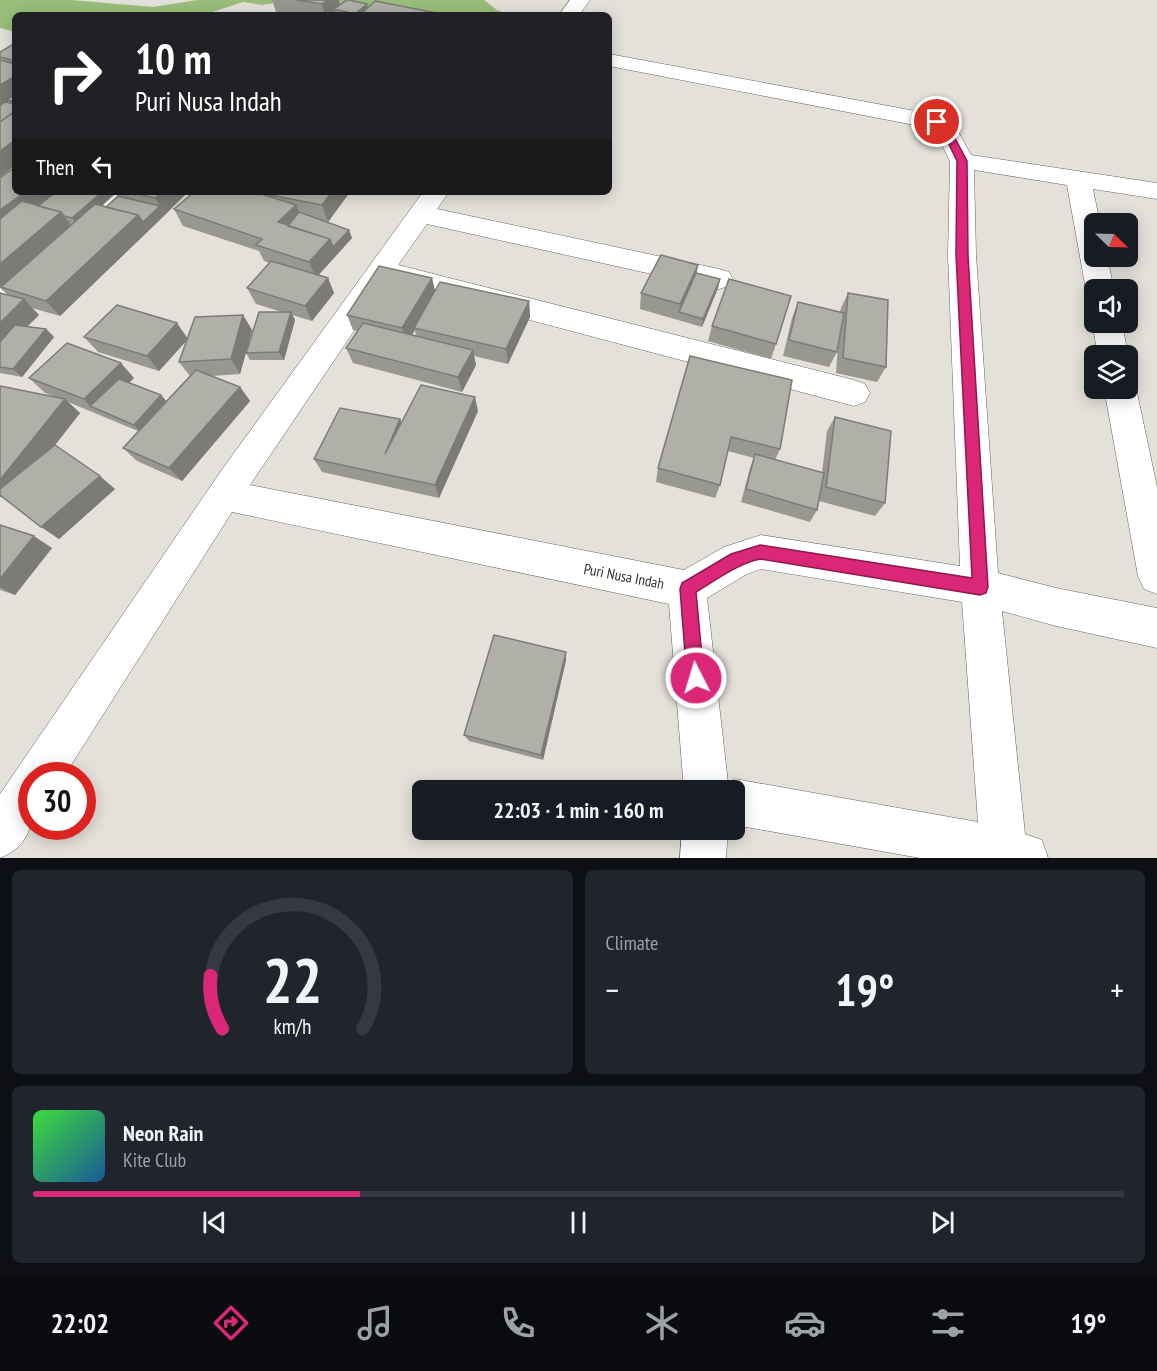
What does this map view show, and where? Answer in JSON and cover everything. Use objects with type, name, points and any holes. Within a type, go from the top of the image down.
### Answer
[{"type":"street","points":[[612,61],[937,122],[945,127],[962,161],[962,255],[980,587],[1011,855],[745,804]]},
{"type":"street","points":[[962,161],[1157,191]]},
{"type":"street","points":[[1078,180],[1098,279]]},
{"type":"street","points":[[0,297],[119,195]]},
{"type":"street","points":[[47,762],[378,269],[428,203],[719,279]]},
{"type":"street","points":[[378,269],[854,393]]},
{"type":"street","points":[[1122,399],[1157,576]]},
{"type":"street","name":"Puri Nusa Indah","points":[[225,495],[687,589]]},
{"type":"street","points":[[705,780],[687,589],[737,559],[760,552],[980,587],[1056,607],[1157,628]]},
{"type":"street","points":[[0,835],[18,807]]},
{"type":"street","points":[[703,858],[704,840]]},
{"type":"green space","points":[[0,0],[71,0],[153,7],[197,0],[295,0],[262,5],[243,2],[212,12],[12,12],[12,31],[0,28]]},
{"type":"green space","points":[[308,0],[484,0],[502,12],[379,12]]},
{"type":"building","points":[[296,0],[327,0],[322,4]]},
{"type":"building","points":[[347,0],[367,4],[357,12],[334,9]]},
{"type":"building","points":[[375,1],[432,12],[363,12]]},
{"type":"building","points":[[12,45],[12,60],[0,57],[0,52]]},
{"type":"building","points":[[0,60],[12,63],[12,78],[0,85]]},
{"type":"building","points":[[5,102],[12,103],[12,113],[0,122],[0,106]]},
{"type":"building","points":[[12,113],[12,142],[0,151],[0,122]]},
{"type":"building","points":[[12,169],[12,195],[21,195],[0,210],[0,178]]},
{"type":"building","points":[[52,195],[99,195],[72,218],[64,216],[61,212],[38,206]]},
{"type":"building","points":[[142,195],[158,195],[155,198]]},
{"type":"building","points":[[190,195],[264,195],[296,205],[278,222],[330,239],[309,262],[256,245],[262,239],[174,209]]},
{"type":"building","points":[[270,195],[330,195],[322,205]]},
{"type":"building","points":[[118,196],[160,206],[143,222],[138,215],[106,207]]},
{"type":"building","points":[[22,201],[61,212],[0,264],[0,219]]},
{"type":"building","points":[[95,204],[138,215],[46,301],[1,287]]},
{"type":"building","points":[[299,212],[349,230],[333,247],[330,239],[288,226]]},
{"type":"building","points":[[661,255],[698,265],[680,304],[641,293]]},
{"type":"building","points":[[271,261],[328,278],[305,306],[247,288]]},
{"type":"building","points":[[379,266],[432,278],[402,328],[347,315]]},
{"type":"building","points":[[696,273],[720,279],[703,319],[679,312]]},
{"type":"building","points":[[729,279],[791,296],[776,344],[712,326]]},
{"type":"building","points":[[440,282],[529,301],[506,349],[414,328]]},
{"type":"building","points":[[0,293],[24,299],[0,323]]},
{"type":"building","points":[[848,293],[888,300],[886,367],[843,358]]},
{"type":"building","points":[[798,302],[844,313],[837,352],[789,340]]},
{"type":"building","points":[[117,305],[177,323],[147,356],[84,337]]},
{"type":"building","points":[[259,312],[291,312],[279,352],[246,353]]},
{"type":"building","points":[[243,315],[231,359],[179,362],[195,317]]},
{"type":"building","points":[[363,323],[473,350],[458,377],[346,348]]},
{"type":"building","points":[[15,325],[46,329],[13,369],[0,367],[0,342]]},
{"type":"building","points":[[67,343],[121,363],[84,399],[29,378]]},
{"type":"building","points":[[690,356],[792,380],[780,449],[731,437],[720,485],[658,468]]},
{"type":"building","points":[[196,370],[240,387],[169,468],[123,448]]},
{"type":"building","points":[[119,379],[161,395],[134,425],[90,406]]},
{"type":"building","points":[[421,385],[475,397],[435,485],[314,459],[340,408],[400,419],[385,454]]},
{"type":"building","points":[[0,386],[65,399],[0,480]]},
{"type":"building","points":[[835,417],[891,431],[885,503],[826,487]]},
{"type":"building","points":[[55,445],[100,476],[41,527],[0,495],[0,489]]},
{"type":"building","points":[[755,454],[824,473],[817,510],[746,489]]},
{"type":"building","points":[[0,525],[34,536],[0,579]]},
{"type":"building","points":[[494,635],[566,652],[541,755],[464,735]]},
{"type":"route","points":[[696,678],[687,589],[737,559],[752,554],[760,552],[980,587],[962,255],[962,161],[945,127],[937,122]]}]
